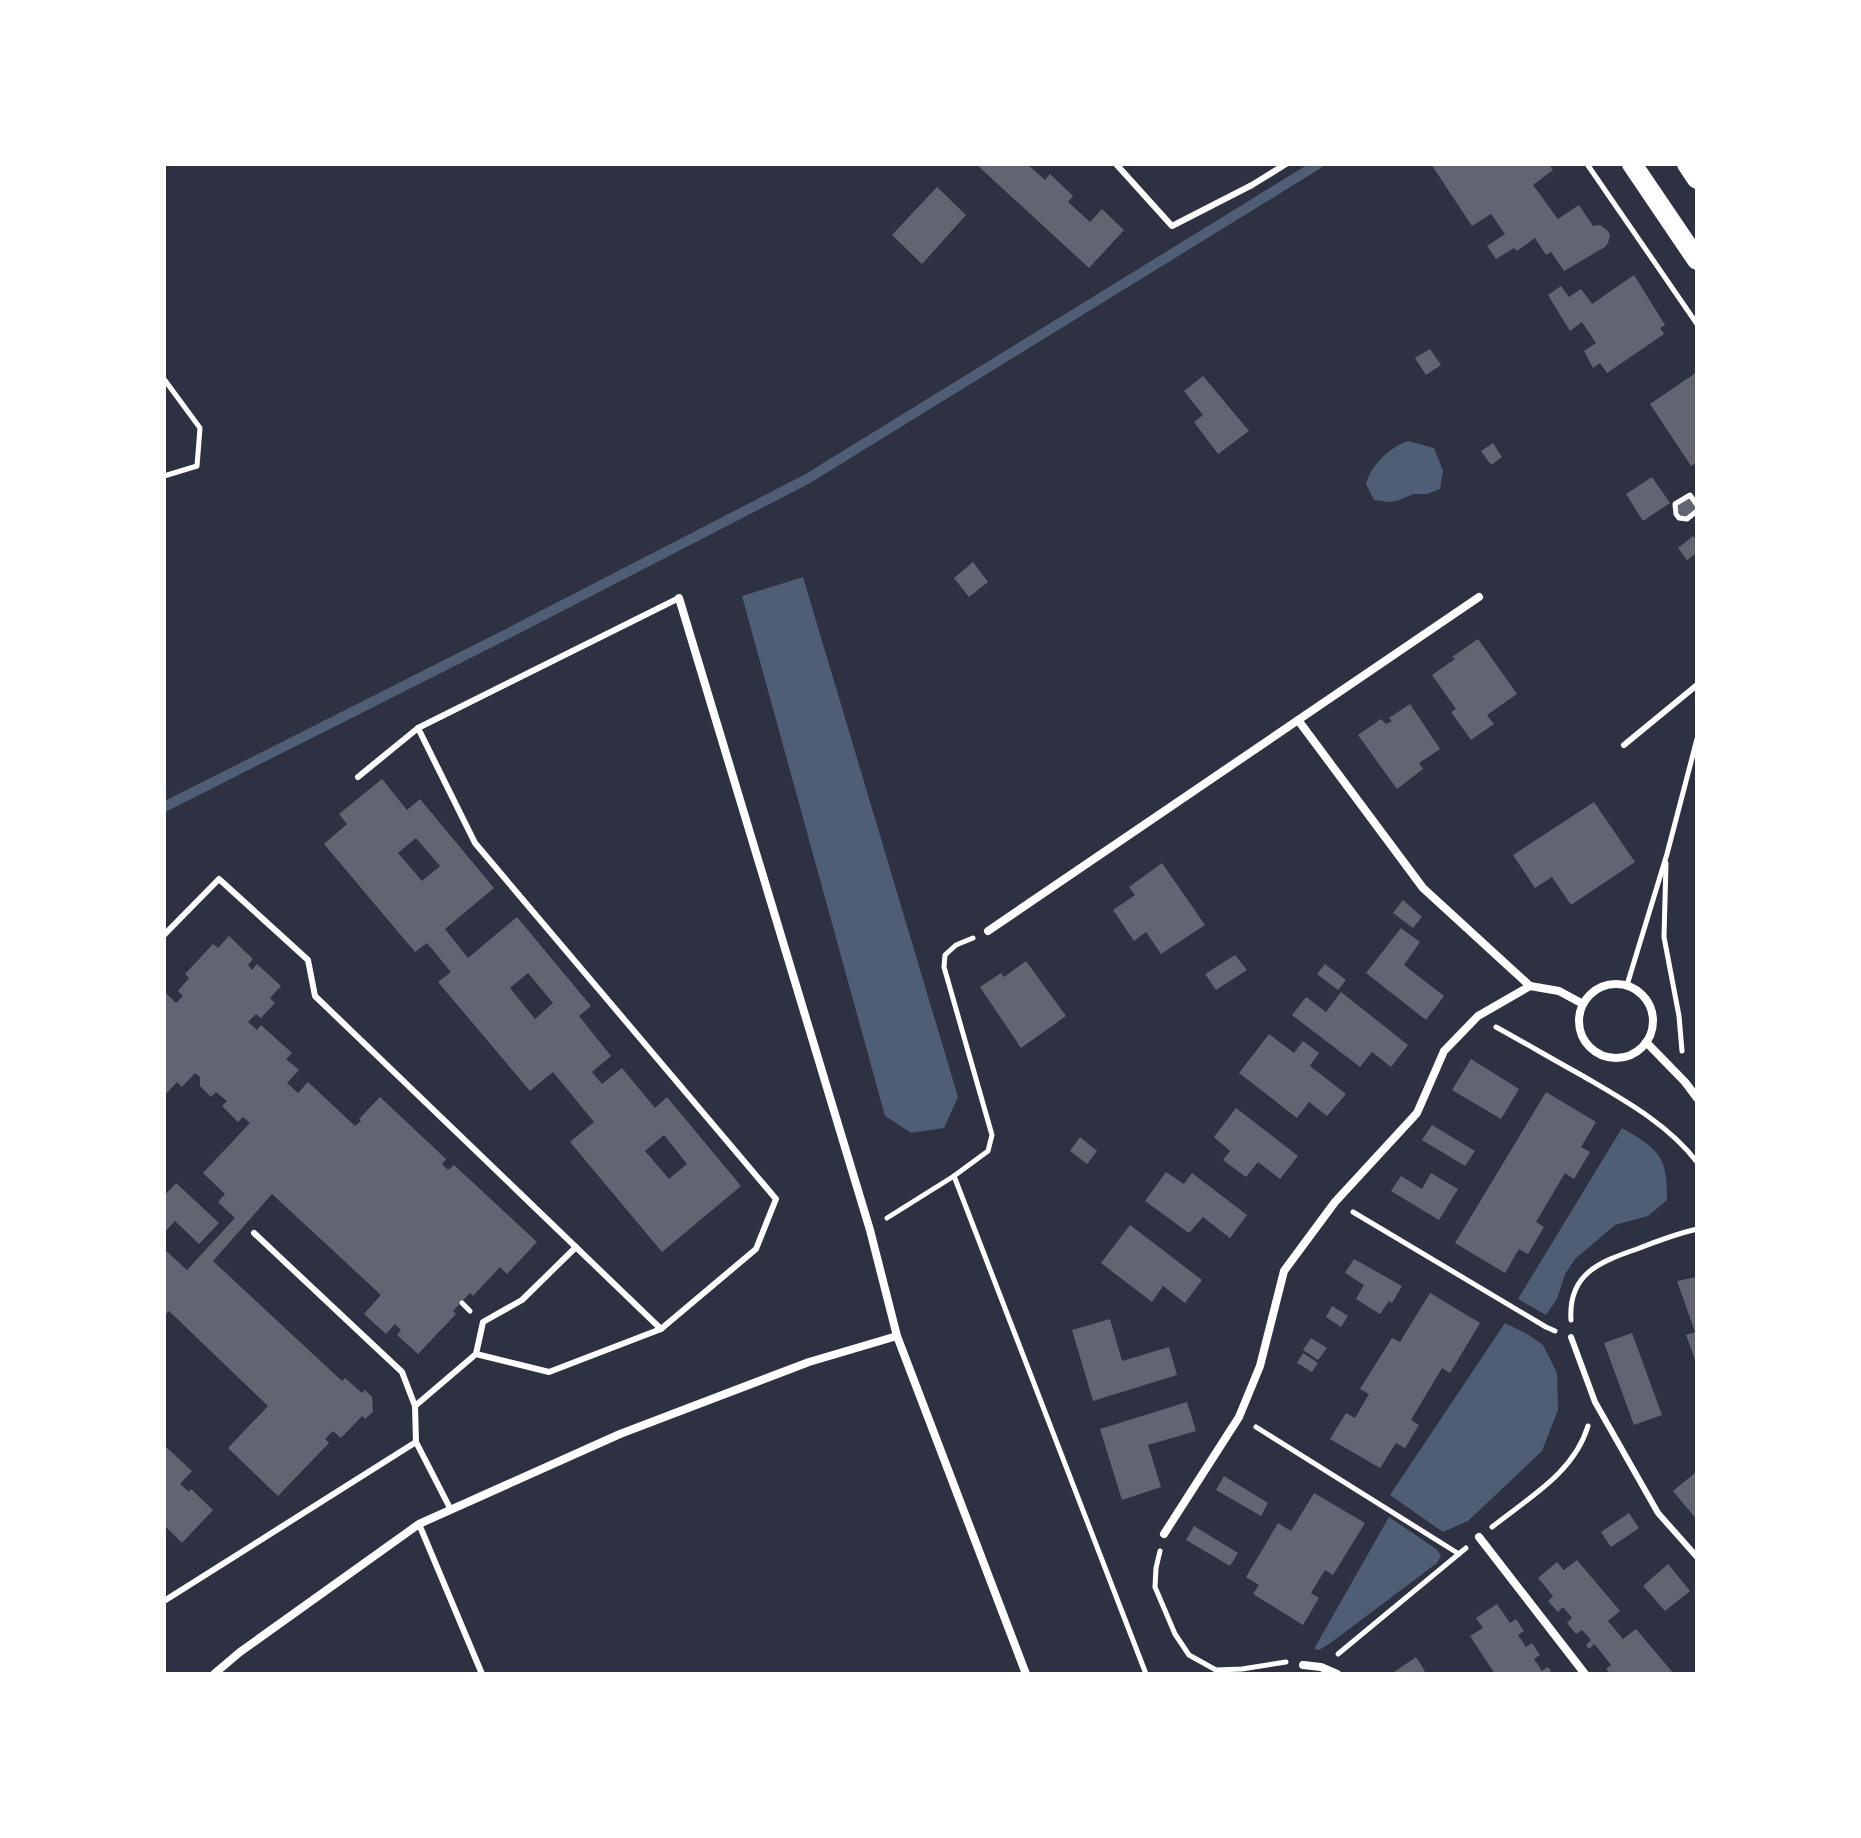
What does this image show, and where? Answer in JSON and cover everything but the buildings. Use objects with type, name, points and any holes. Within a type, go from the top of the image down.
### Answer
[{"type":"main road","points":[[1632,164],[1697,260]]},
{"type":"main road","points":[[1687,164],[1697,179]]},
{"type":"street","points":[[988,931],[1479,597]]},
{"type":"street","points":[[679,598],[870,1230],[897,1336],[1026,1674]]},
{"type":"street","points":[[1298,720],[1423,888],[1530,986],[1559,991],[1583,1004]]},
{"type":"street","points":[[1607,985],[1627,985],[1646,998],[1653,1020],[1651,1032],[1638,1051],[1627,1056],[1602,1055],[1584,1039],[1579,1016],[1583,1004],[1597,989],[1607,985]]},
{"type":"street","points":[[1164,1534],[1239,1417],[1260,1366],[1284,1271],[1335,1202],[1417,1113],[1444,1051],[1478,1016],[1530,986]]},
{"type":"street","points":[[1646,1042],[1697,1098]]},
{"type":"street","points":[[214,1674],[252,1643],[419,1524],[620,1434],[809,1362],[897,1336]]},
{"type":"street","points":[[1479,1537],[1585,1674]]},
{"type":"street","points":[[1303,1665],[1321,1667],[1337,1674]]},
{"type":"lane","points":[[1116,164],[1172,226],[1286,164]]},
{"type":"lane","points":[[358,777],[418,728],[679,598]]},
{"type":"lane","points":[[1624,745],[1697,685]]},
{"type":"lane","points":[[418,728],[475,843],[776,1199],[756,1249],[661,1329],[549,1372],[476,1354]]},
{"type":"lane","points":[[164,935],[219,879],[308,960],[315,996],[661,1329]]},
{"type":"lane","points":[[254,1233],[402,1372],[415,1406],[416,1442],[451,1510]]},
{"type":"lane","points":[[415,1406],[476,1354],[483,1322],[522,1300],[576,1247]]},
{"type":"lane","points":[[1571,1337],[1595,1402],[1658,1513],[1697,1557]]},
{"type":"lane","points":[[164,1601],[416,1442]]},
{"type":"lane","points":[[419,1524],[482,1674]]},
{"type":"path","points":[[1587,164],[1697,324]]},
{"type":"path","points":[[164,379],[200,428],[197,466],[164,476]]},
{"type":"path","points":[[1695,500],[1690,495],[1675,504],[1676,514],[1679,518],[1687,519],[1697,511]]},
{"type":"path","points":[[1627,985],[1667,854],[1697,739]]},
{"type":"path","points":[[1667,854],[1664,937],[1679,1016],[1685,1082]]},
{"type":"path","points":[[870,1230],[988,1151],[992,1135],[944,967],[945,955],[956,945],[988,931]]},
{"type":"path","points":[[1478,1016],[1625,1100],[1657,1123],[1697,1162]]},
{"type":"path","points":[[954,1176],[1146,1674]]},
{"type":"path","points":[[1335,1202],[1546,1327]]},
{"type":"path","points":[[1571,1337],[1570,1305],[1576,1287],[1590,1269],[1606,1260],[1697,1229]]},
{"type":"path","points":[[1239,1417],[1459,1554]]},
{"type":"path","points":[[1164,1534],[1155,1587],[1175,1634],[1189,1655],[1216,1670],[1278,1662],[1303,1665]]},
{"type":"water","points":[[1408,441],[1434,448],[1443,471],[1440,489],[1427,494],[1413,494],[1397,501],[1374,500],[1366,484],[1372,470],[1388,452]]},
{"type":"water","points":[[803,577],[958,1097],[944,1128],[911,1133],[885,1116],[742,596]]},
{"type":"water","points":[[1622,1128],[1652,1148],[1663,1163],[1667,1200],[1648,1216],[1615,1225],[1575,1259],[1565,1274],[1557,1299],[1546,1315],[1518,1299]]},
{"type":"water","points":[[1505,1323],[1543,1345],[1557,1373],[1558,1410],[1542,1451],[1468,1521],[1443,1532],[1390,1495]]},
{"type":"water","points":[[1389,1517],[1436,1549],[1441,1556],[1437,1563],[1329,1644],[1319,1650],[1314,1649]]},
{"type":"waterway","points":[[164,807],[807,479],[1318,164]]}]
